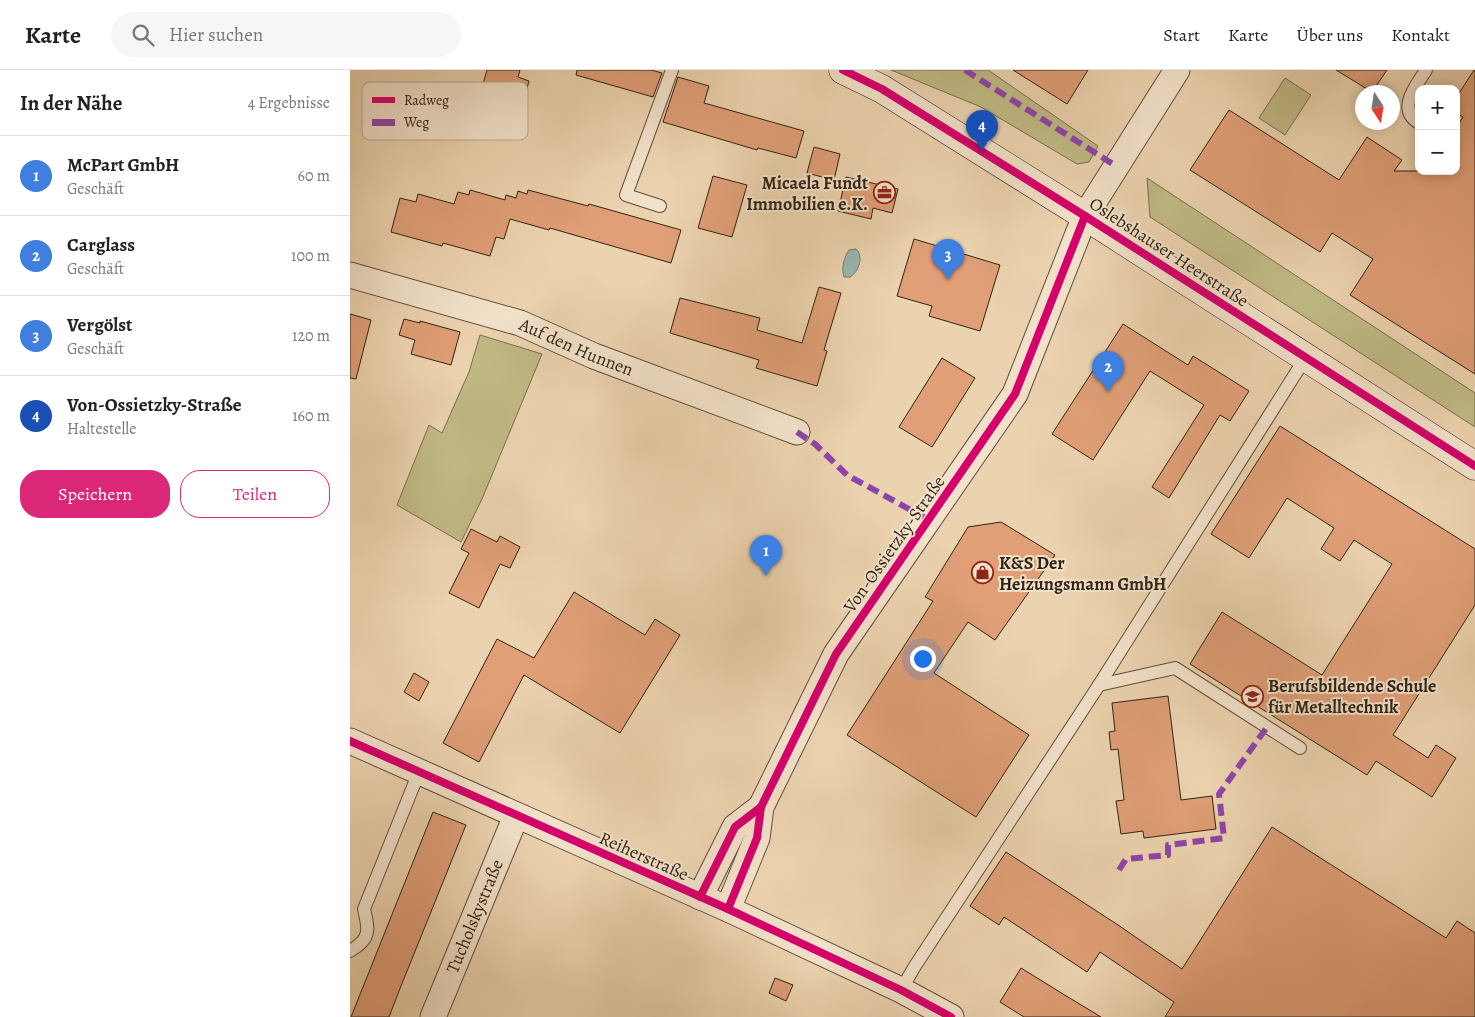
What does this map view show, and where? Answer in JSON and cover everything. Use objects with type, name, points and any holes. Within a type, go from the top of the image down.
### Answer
[{"type":"main road","name":"Oslebshauser Heerstraße","points":[[843,70],[882,89],[1085,216],[1475,466]]},
{"type":"street","name":"Von-Ossietzky-Straße","points":[[728,909],[757,838],[761,806],[836,654],[1015,394],[1085,216],[1177,70]]},
{"type":"street","name":"Auf den Hunnen","points":[[350,275],[520,323],[594,356],[796,432]]},
{"type":"street","name":"Reiherstraße","points":[[350,741],[728,909],[901,990],[950,1017]]},
{"type":"street","name":"Von-Ossietzky-Straße","points":[[700,897],[735,827],[761,806]]},
{"type":"street","name":"Tucholskystraße","points":[[434,1017],[516,816]]},
{"type":"lane","points":[[660,206],[626,195],[672,70]]},
{"type":"lane","points":[[1417,85],[1426,70]]},
{"type":"lane","points":[[1415,87],[1409,97],[1408,103],[1410,115],[1415,119]]},
{"type":"lane","points":[[901,990],[920,958],[1100,685],[1306,357]]},
{"type":"lane","points":[[1100,685],[1175,668],[1300,748]]},
{"type":"lane","points":[[350,951],[361,944],[368,929],[364,909],[419,772]]},
{"type":"shaded area","points":[[891,70],[988,70],[1098,146],[1089,162],[1077,164],[981,107]]},
{"type":"shaded area","points":[[1285,78],[1311,95],[1285,135],[1259,118]]},
{"type":"shaded area","points":[[1147,178],[1475,393],[1475,427],[1150,217]]},
{"type":"shaded area","points":[[480,335],[542,354],[482,499],[461,542],[397,505],[429,425],[442,433],[469,372]]},
{"type":"water","points":[[856,249],[860,256],[858,268],[850,277],[844,277],[843,267],[846,256],[849,250]]},
{"type":"building","points":[[487,70],[520,70],[518,77],[529,81],[528,85],[528,82],[484,82]]},
{"type":"building","points":[[577,70],[651,70],[662,73],[653,97],[576,75]]},
{"type":"building","points":[[1013,70],[1088,70],[1067,104]]},
{"type":"building","points":[[1336,70],[1387,70],[1377,85],[1361,85]]},
{"type":"building","points":[[1475,70],[1475,374],[1350,295],[1373,259],[1332,233],[1320,252],[1190,170],[1229,110],[1339,180],[1367,137],[1402,160],[1394,171],[1415,171],[1415,175],[1460,175],[1460,122],[1463,117],[1460,115],[1460,92]]},
{"type":"building","points":[[678,77],[709,86],[704,103],[804,131],[796,158],[758,148],[757,150],[663,122]]},
{"type":"building","points":[[814,147],[840,154],[834,180],[807,173]]},
{"type":"building","points":[[713,176],[747,185],[732,237],[698,228]]},
{"type":"building","points":[[846,177],[898,189],[892,213],[873,208],[871,219],[838,211]]},
{"type":"building","points":[[470,190],[505,200],[506,195],[516,198],[518,191],[527,194],[528,190],[588,206],[589,204],[681,230],[671,263],[550,228],[549,230],[510,219],[504,239],[496,237],[490,256],[443,243],[442,246],[391,232],[400,198],[416,202],[418,194],[454,204],[458,192],[469,195]]},
{"type":"building","points":[[914,239],[1000,265],[980,331],[929,316],[932,306],[897,296]]},
{"type":"building","points":[[819,287],[841,293],[824,350],[827,351],[817,386],[756,368],[759,360],[670,333],[680,298],[760,318],[757,330],[802,343]]},
{"type":"building","points":[[350,314],[371,320],[356,379],[350,378]]},
{"type":"building","points":[[404,319],[420,323],[420,321],[460,332],[451,365],[411,354],[415,340],[399,335]]},
{"type":"building","points":[[1123,324],[1188,365],[1193,356],[1249,391],[1230,421],[1220,415],[1169,498],[1152,487],[1204,405],[1150,371],[1093,460],[1052,434]]},
{"type":"building","points":[[942,358],[975,378],[932,447],[899,427]]},
{"type":"building","points":[[1280,426],[1475,549],[1475,605],[1393,735],[1428,758],[1436,745],[1456,758],[1432,797],[1376,761],[1367,775],[1190,664],[1222,612],[1322,675],[1392,564],[1354,540],[1340,561],[1321,549],[1334,528],[1287,498],[1249,558],[1211,534]]},
{"type":"building","points":[[1001,522],[1055,555],[995,640],[968,622],[934,673],[1029,735],[976,817],[847,735],[933,601],[925,597],[968,527]]},
{"type":"building","points":[[471,529],[497,542],[500,536],[520,547],[510,568],[500,564],[479,608],[449,593],[469,553],[461,549]]},
{"type":"building","points":[[574,592],[645,635],[655,619],[680,635],[620,733],[524,675],[479,762],[443,743],[497,639],[534,658]]},
{"type":"building","points":[[414,673],[429,682],[419,701],[404,692]]},
{"type":"building","points":[[1168,696],[1181,800],[1212,796],[1216,829],[1144,838],[1143,831],[1121,834],[1116,801],[1124,800],[1118,749],[1111,750],[1109,732],[1115,731],[1112,703]]},
{"type":"building","points":[[433,812],[466,825],[389,1017],[351,1017]]},
{"type":"building","points":[[1272,827],[1446,938],[1457,921],[1475,933],[1475,1017],[1165,1017],[1174,1002],[1100,952],[1087,972],[1004,917],[999,925],[970,906],[1006,852],[1182,969]]},
{"type":"building","points":[[1021,968],[1101,1017],[1024,1017],[1000,1002]]},
{"type":"building","points":[[775,978],[793,985],[786,1001],[769,993]]},
{"type":"marked path","points":[[965,70],[1116,166]]},
{"type":"marked path","points":[[797,432],[815,444],[847,475],[929,520]]},
{"type":"marked path","points":[[1119,870],[1126,859],[1168,855],[1168,845],[1224,838],[1219,794],[1267,727]]},
{"type":"cycle path","points":[[843,70],[882,89],[1085,216],[1475,466]]},
{"type":"cycle path","points":[[728,909],[757,838],[761,807],[836,654],[1015,394],[1085,216]]},
{"type":"cycle path","points":[[350,741],[728,909],[901,990],[951,1017]]},
{"type":"cycle path","points":[[700,897],[735,827],[761,807]]},
{"type":"place","name":"Von-Ossietzky-Straße","points":[[982,151]]},
{"type":"place","name":"Micaela Fundt Immobilien e.K.","points":[[884,193]]},
{"type":"place","name":"Vergölst","points":[[948,280]]},
{"type":"place","name":"Carglass","points":[[1108,392]]},
{"type":"place","name":"K&S Der Heizungsmann GmbH","points":[[983,573]]},
{"type":"place","name":"McPart GmbH","points":[[766,576]]},
{"type":"place","name":"Berufsbildende Schule für Metalltechnik","points":[[1252,696]]}]
